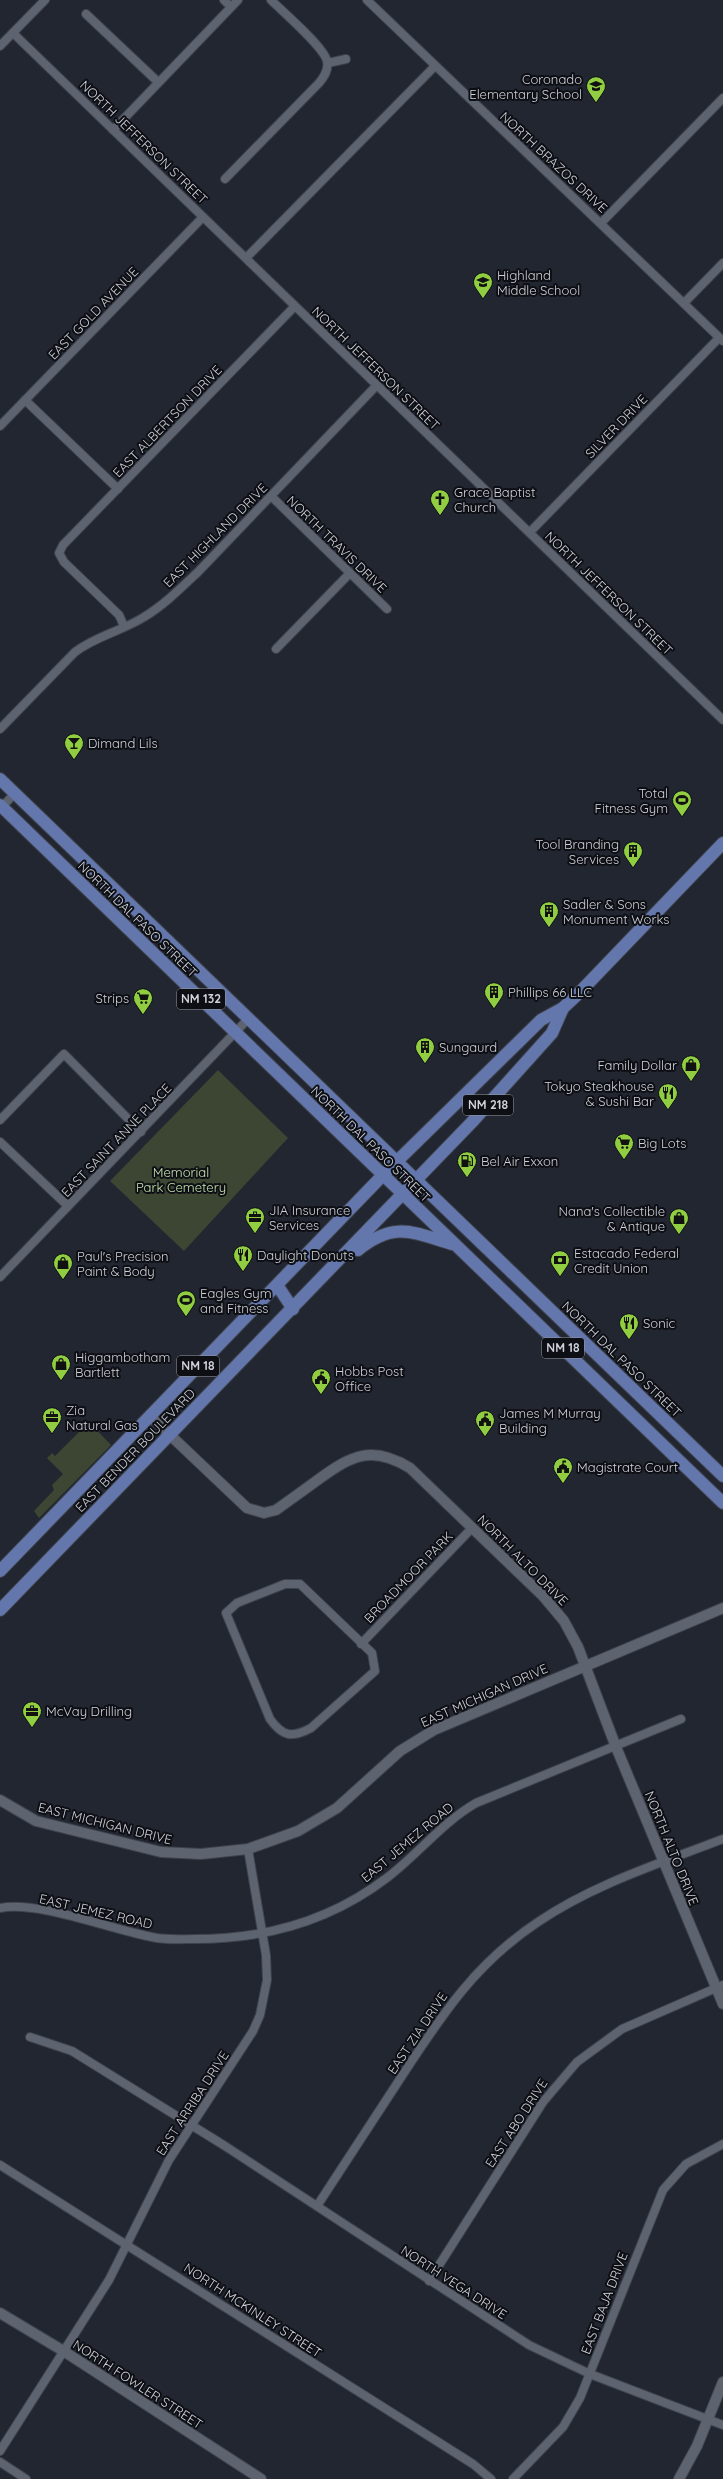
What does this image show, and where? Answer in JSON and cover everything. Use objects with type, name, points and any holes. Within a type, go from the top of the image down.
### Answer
[{"type":"main road","name":"NORTH DAL PASO STREET","points":[[0,779],[723,1476]]},
{"type":"main road","name":"NORTH DAL PASO STREET","points":[[1,807],[723,1503]]},
{"type":"main road","name":"EAST BENDER BOULEVARD","points":[[0,1571],[383,1175],[541,1020],[563,1008],[723,843]]},
{"type":"main road","name":"EAST BENDER BOULEVARD","points":[[0,1610],[293,1309],[473,1121],[552,1033],[563,1008]]},
{"type":"main road","points":[[344,1256],[356,1251],[381,1234],[399,1231],[422,1233],[456,1246]]},
{"type":"main road","points":[[277,1285],[293,1309]]},
{"type":"street","points":[[0,46],[45,0]]},
{"type":"street","points":[[224,0],[231,7]]},
{"type":"street","points":[[113,130],[238,0]]},
{"type":"street","points":[[225,180],[319,83],[327,70],[328,62],[322,50],[271,0]]},
{"type":"street","name":"NORTH BRAZOS DRIVE","points":[[367,0],[721,339]]},
{"type":"street","points":[[86,14],[158,82]]},
{"type":"street","name":"NORTH JEFFERSON STREET","points":[[13,33],[723,720]]},
{"type":"street","points":[[328,62],[346,59]]},
{"type":"street","points":[[246,258],[435,66]]},
{"type":"street","points":[[601,223],[723,98]]},
{"type":"street","name":"EAST GOLD AVENUE","points":[[0,426],[203,217]]},
{"type":"street","points":[[684,303],[723,263]]},
{"type":"street","name":"EAST ALBERTSON DRIVE","points":[[124,626],[119,615],[64,562],[59,553],[63,546],[295,306]]},
{"type":"street","name":"SILVER DRIVE","points":[[530,532],[721,339]]},
{"type":"street","name":"EAST HIGHLAND DRIVE","points":[[0,729],[75,652],[87,643],[142,618],[173,595],[378,385]]},
{"type":"street","points":[[25,400],[118,489]]},
{"type":"street","name":"NORTH TRAVIS DRIVE","points":[[271,496],[387,609]]},
{"type":"street","points":[[276,649],[350,573]]},
{"type":"street","points":[[1,807],[15,793]]},
{"type":"street","name":"EAST SAINT ANNE PLACE","points":[[0,1277],[248,1019]]},
{"type":"street","points":[[0,1120],[64,1054],[141,1132]]},
{"type":"street","points":[[0,1142],[68,1206]]},
{"type":"street","name":"NORTH ALTO DRIVE","points":[[150,1416],[247,1508],[256,1512],[264,1513],[276,1510],[339,1464],[352,1458],[369,1455],[385,1456],[410,1468],[555,1610],[564,1621],[585,1665],[616,1747],[664,1862],[720,1986],[723,2004]]},
{"type":"street","name":"BROADMOOR PARK","points":[[361,1644],[472,1528]]},
{"type":"street","points":[[285,1584],[300,1584],[361,1644],[372,1653],[375,1671],[311,1728],[301,1734],[286,1734],[278,1730],[270,1720],[226,1613],[236,1603],[285,1584]]},
{"type":"street","name":"EAST MICHIGAN DRIVE","points":[[0,1800],[36,1821],[161,1852],[201,1854],[248,1849],[298,1832],[331,1812],[400,1751],[434,1730],[723,1608]]},
{"type":"street","name":"EAST JEMEZ ROAD","points":[[0,1908],[9,1906],[48,1911],[129,1933],[164,1939],[212,1939],[262,1934],[326,1914],[351,1902],[389,1876],[453,1818],[476,1803],[616,1747],[680,1719]]},
{"type":"street","name":"EAST ZIA DRIVE","points":[[317,2206],[431,2030],[456,1997],[479,1971],[520,1935],[555,1911],[577,1899],[723,1839]]},
{"type":"street","name":"EAST ARRIBA DRIVE","points":[[0,2451],[65,2352],[109,2280],[128,2244],[156,2184],[191,2124],[253,2031],[260,2015],[267,1980],[266,1955],[248,1849]]},
{"type":"street","name":"EAST ABO DRIVE","points":[[429,2281],[543,2102],[577,2062],[622,2029],[720,1986]]},
{"type":"street","name":"NORTH VEGA DRIVE","points":[[30,2037],[72,2051],[191,2124],[528,2345],[590,2374],[723,2424]]},
{"type":"street","name":"EAST BAJA DRIVE","points":[[513,2479],[563,2427],[580,2398],[663,2190],[686,2164],[723,2144]]},
{"type":"street","name":"NORTH MCKINLEY STREET","points":[[0,2165],[128,2244],[473,2464],[491,2479]]},
{"type":"street","name":"NORTH FOWLER STREET","points":[[0,2313],[65,2352],[262,2479]]},
{"type":"street","points":[[679,2479],[697,2446],[723,2382]]},
{"type":"street","points":[[0,2462],[26,2479]]},
{"type":"green space","name":"Memorial Park Cemetery","points":[[218,1070],[288,1138],[184,1251],[110,1181]]},
{"type":"green space","points":[[89,1422],[111,1445],[39,1518],[34,1511],[54,1490],[52,1485],[63,1474],[47,1458],[52,1453],[55,1456]]},
{"type":"place","name":"Coronado Elementary School","points":[[596,103]]},
{"type":"place","name":"Highland Middle School","points":[[483,299]]},
{"type":"place","name":"Grace Baptist Church","points":[[440,516]]},
{"type":"place","name":"Dimand Lils","points":[[74,760]]},
{"type":"place","name":"Total Fitness Gym","points":[[682,817]]},
{"type":"place","name":"Tool Branding Services","points":[[633,868]]},
{"type":"place","name":"Sadler & Sons Monument Works","points":[[549,928]]},
{"type":"place","name":"Phillips 66 LLC","points":[[494,1009]]},
{"type":"place","name":"Strips","points":[[143,1015]]},
{"type":"place","name":"Sungaurd","points":[[425,1064]]},
{"type":"place","name":"Family Dollar","points":[[691,1082]]},
{"type":"place","name":"Tokyo Steakhouse & Sushi Bar","points":[[668,1110]]},
{"type":"place","name":"Big Lots","points":[[624,1160]]},
{"type":"place","name":"Bel Air Exxon","points":[[467,1178]]},
{"type":"place","name":"JIA Insurance Services","points":[[255,1234]]},
{"type":"place","name":"Nana's Collectible & Antique","points":[[679,1235]]},
{"type":"place","name":"Daylight Donuts","points":[[243,1272]]},
{"type":"place","name":"Estacado Federal Credit Union","points":[[560,1277]]},
{"type":"place","name":"Paul's Precision Paint & Body","points":[[63,1280]]},
{"type":"place","name":"Eagles Gym and Fitness","points":[[186,1317]]},
{"type":"place","name":"Sonic","points":[[629,1340]]},
{"type":"place","name":"Higgambotham Bartlett","points":[[61,1381]]},
{"type":"place","name":"Hobbs Post Office","points":[[321,1395]]},
{"type":"place","name":"Zia Natural Gas","points":[[52,1434]]},
{"type":"place","name":"James M Murray Building","points":[[485,1437]]},
{"type":"place","name":"Magistrate Court","points":[[563,1484]]},
{"type":"place","name":"McVay Drilling","points":[[32,1728]]}]
